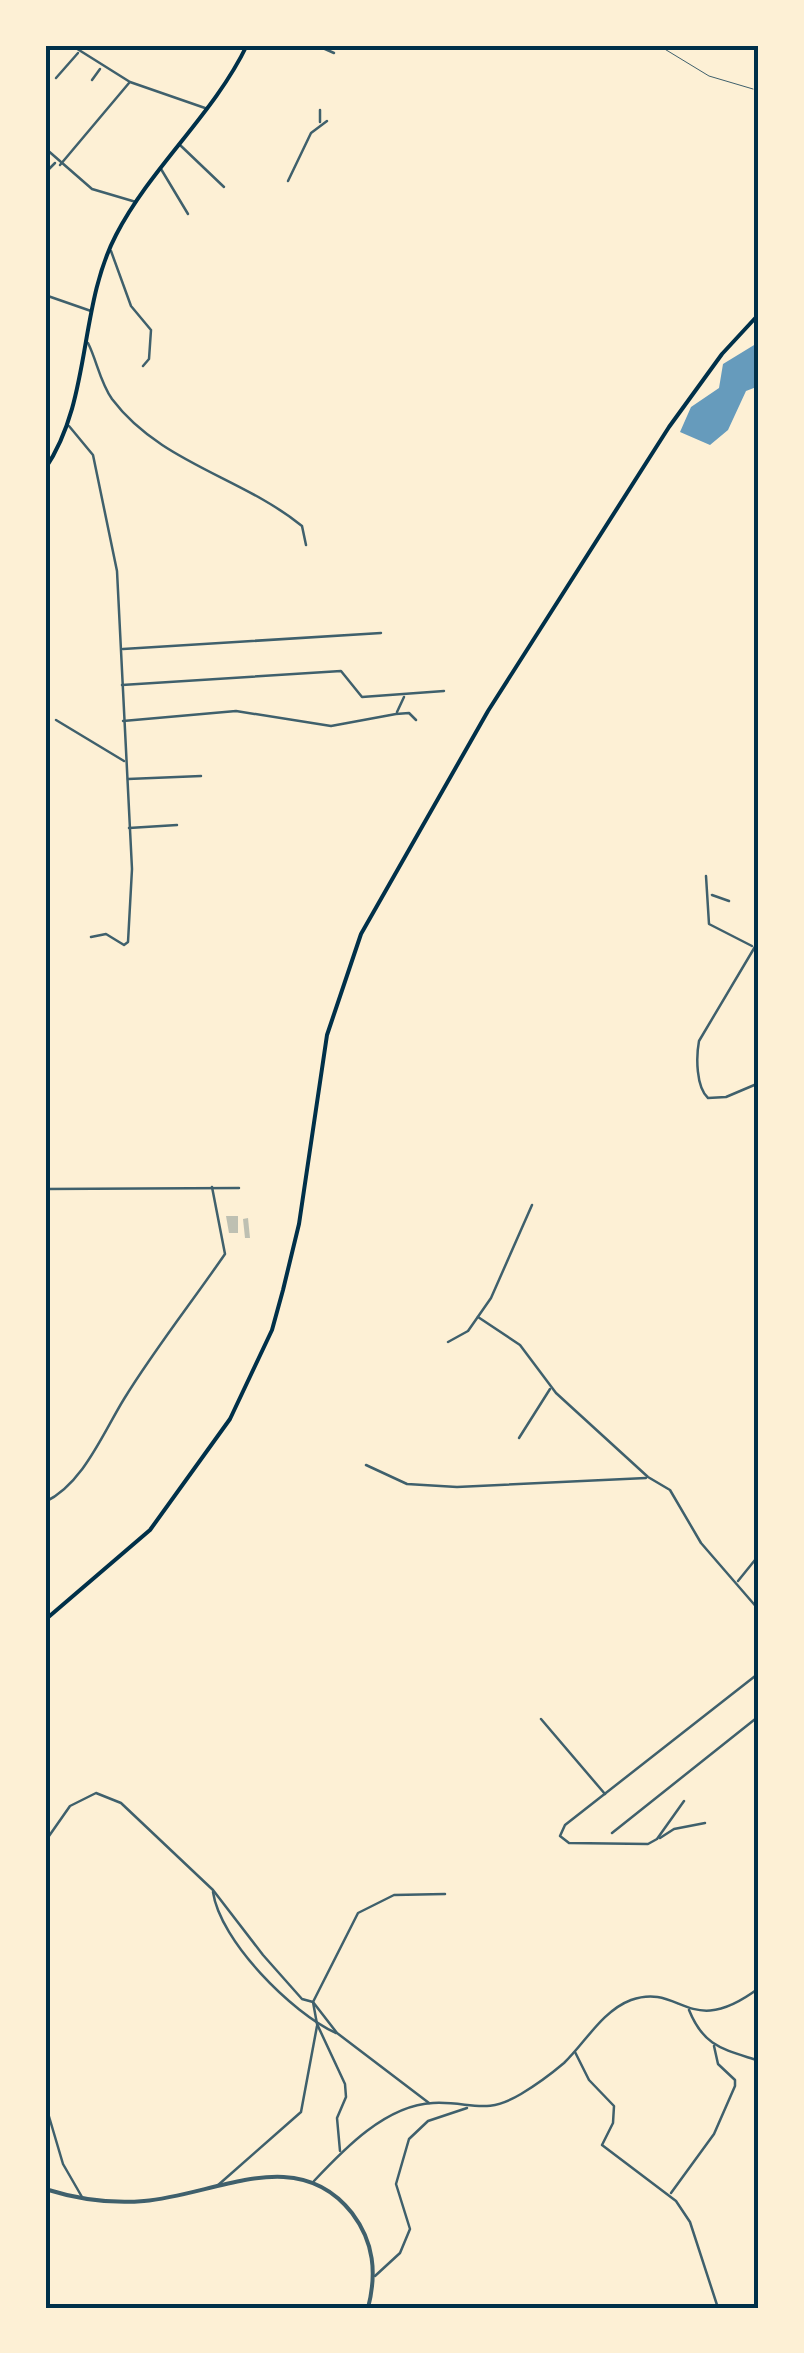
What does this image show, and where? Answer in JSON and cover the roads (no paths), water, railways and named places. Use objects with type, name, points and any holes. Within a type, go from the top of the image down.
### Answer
[{"type":"main road","points":[[45,469],[68,425],[92,312],[110,250],[138,202],[249,45]]},
{"type":"main road","points":[[45,1620],[150,1530],[230,1419],[272,1330],[284,1290],[299,1224],[326,1035],[361,934],[488,711],[669,427],[722,354],[759,314]]},
{"type":"street","points":[[70,45],[101,68],[130,82],[204,108]]},
{"type":"street","points":[[316,45],[334,53]]},
{"type":"street","points":[[56,78],[79,52]]},
{"type":"street","points":[[92,80],[101,68]]},
{"type":"street","points":[[45,173],[130,82]]},
{"type":"street","points":[[288,181],[319,123],[320,110]]},
{"type":"street","points":[[319,123],[327,121]]},
{"type":"street","points":[[179,144],[224,187]]},
{"type":"street","points":[[45,148],[92,189],[138,202]]},
{"type":"street","points":[[161,170],[188,214]]},
{"type":"street","points":[[110,250],[131,306],[152,330],[149,359],[143,366]]},
{"type":"street","points":[[45,295],[92,312]]},
{"type":"street","points":[[86,340],[109,395],[146,438],[275,504],[302,526],[306,546]]},
{"type":"street","points":[[68,425],[93,455],[113,546],[129,828],[128,942],[124,945],[106,934],[91,937]]},
{"type":"street","points":[[121,650],[381,633]]},
{"type":"street","points":[[122,685],[340,671],[358,696],[444,691]]},
{"type":"street","points":[[396,714],[406,694]]},
{"type":"street","points":[[123,721],[236,712],[331,726],[396,714],[408,714],[416,720]]},
{"type":"street","points":[[56,720],[125,761]]},
{"type":"street","points":[[126,780],[202,776]]},
{"type":"street","points":[[129,828],[177,825]]},
{"type":"street","points":[[706,876],[709,924],[753,946]]},
{"type":"street","points":[[710,894],[730,901]]},
{"type":"street","points":[[759,940],[699,1041],[696,1057],[702,1093],[708,1098],[726,1097],[759,1084]]},
{"type":"street","points":[[45,1502],[60,1492],[97,1448],[126,1396],[225,1254],[212,1187]]},
{"type":"street","points":[[45,1189],[239,1188]]},
{"type":"street","points":[[448,1342],[468,1332],[478,1317],[532,1205]]},
{"type":"street","points":[[478,1317],[520,1345],[551,1388],[648,1478],[670,1490],[702,1543],[759,1610]]},
{"type":"street","points":[[518,1438],[551,1388]]},
{"type":"street","points":[[366,1465],[407,1484],[457,1487],[648,1478]]},
{"type":"street","points":[[736,1584],[759,1555]]},
{"type":"street","points":[[705,1824],[674,1829],[648,1844],[564,1841],[562,1830],[759,1674]]},
{"type":"street","points":[[612,1833],[759,1716]]},
{"type":"street","points":[[541,1719],[606,1796]]},
{"type":"street","points":[[45,1834],[49,1836],[70,1806],[96,1793],[120,1804],[213,1890],[302,1999],[313,2002],[337,2033]]},
{"type":"street","points":[[658,1840],[684,1800]]},
{"type":"street","points":[[213,1890],[216,1911],[246,1954],[298,2011],[337,2033],[428,2103]]},
{"type":"street","points":[[340,2153],[337,2118],[346,2097],[344,2084],[317,2024],[313,2002],[358,1913],[394,1894],[446,1894]]},
{"type":"street","points":[[314,2181],[373,2126],[428,2103],[488,2110],[518,2096],[631,2000],[651,1998],[716,2012],[759,1988]]},
{"type":"street","points":[[689,2009],[698,2034],[714,2046],[759,2061]]},
{"type":"street","points":[[216,2186],[301,2112],[317,2024]]},
{"type":"street","points":[[670,2194],[714,2134],[735,2086],[735,2080],[718,2064],[714,2046]]},
{"type":"street","points":[[574,2051],[589,2080],[614,2106],[613,2122],[602,2145],[670,2194],[690,2222],[718,2308]]},
{"type":"street","points":[[45,2102],[63,2164],[82,2198]]},
{"type":"street","points":[[373,2278],[400,2253],[410,2229],[396,2184],[409,2139],[428,2121],[468,2108]]},
{"type":"street","points":[[45,2189],[82,2198],[148,2201],[264,2176],[314,2181],[336,2194],[366,2232],[373,2278],[368,2308]]},
{"type":"lane","points":[[658,45],[709,76],[753,88]]},
{"type":"water","points":[[759,342],[759,386],[746,391],[728,430],[710,445],[680,432],[691,407],[719,388],[723,364]]}]
